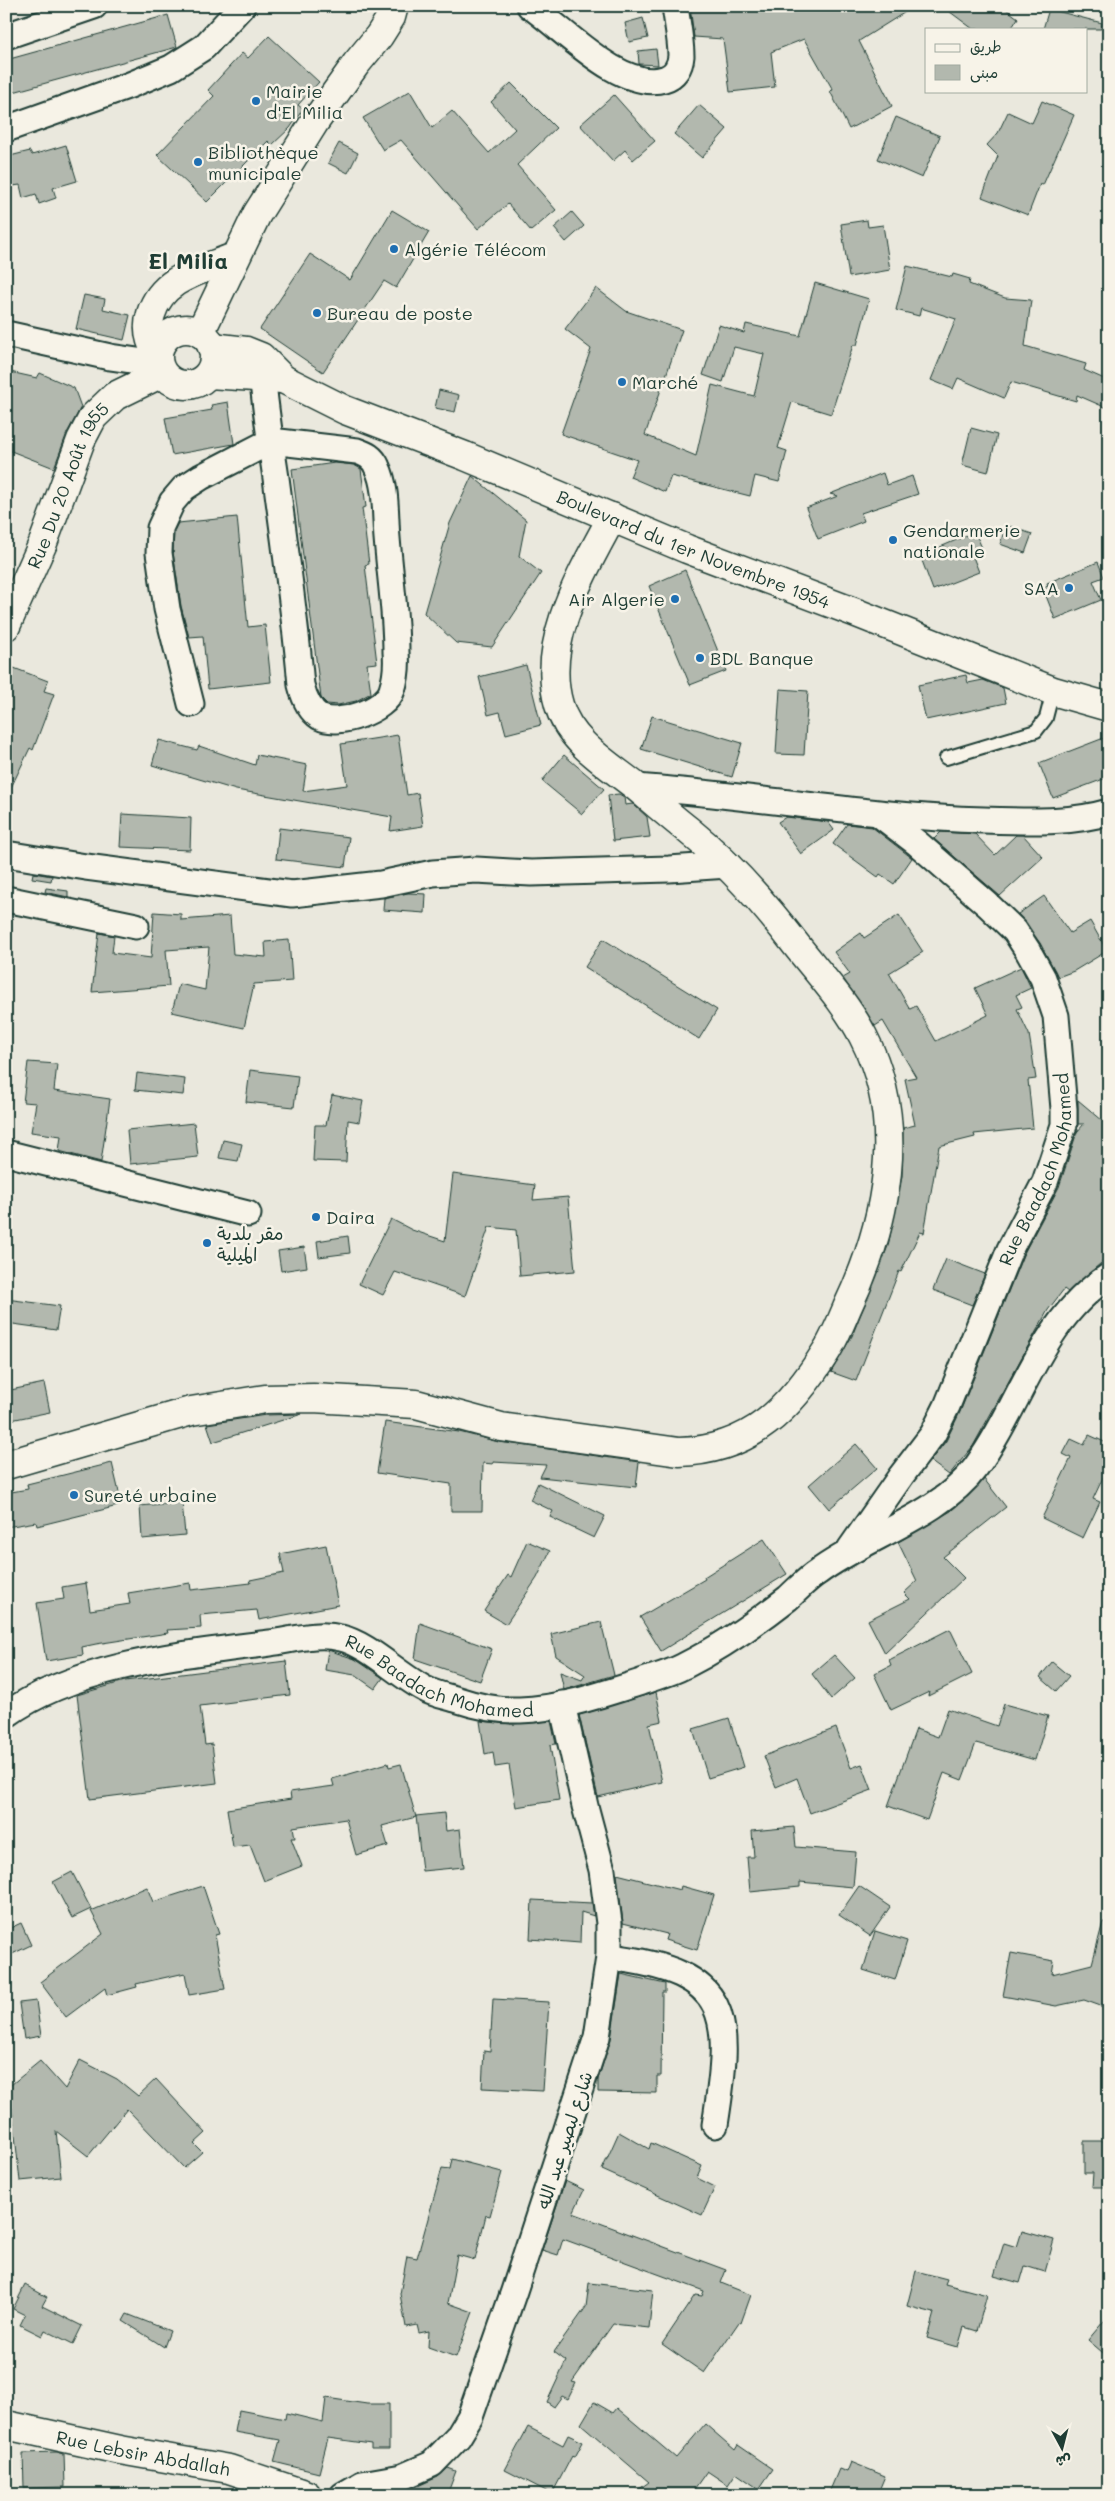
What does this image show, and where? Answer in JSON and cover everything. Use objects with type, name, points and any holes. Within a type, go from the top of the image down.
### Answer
[{"type":"main road","points":[[236,256],[184,276],[162,291],[149,321],[149,335],[159,364],[176,384],[185,386],[203,380],[209,374],[214,356],[206,340],[236,256],[257,214],[284,170],[346,79],[380,36],[391,18],[394,6]]},
{"type":"main road","points":[[159,364],[165,337],[173,332],[191,329],[206,340],[246,351],[269,371]]},
{"type":"main road","name":"Rue Du 20 Août 1955","points":[[6,626],[43,542],[81,440],[93,417],[116,396],[159,364]]},
{"type":"main road","points":[[209,374],[269,371]]},
{"type":"main road","name":"Boulevard du 1er Novembre 1954","points":[[269,371],[345,410],[465,456],[687,549],[1053,691],[1108,702]]},
{"type":"main road","points":[[6,1465],[191,1411],[264,1399],[356,1399],[416,1404],[501,1427],[679,1452],[701,1451],[722,1446],[746,1436],[781,1411],[816,1367],[832,1342],[861,1279],[883,1210],[888,1174],[888,1136],[881,1088],[863,1037],[846,1009],[758,896],[728,865],[590,750],[566,723],[558,704],[555,681],[556,644],[587,564],[612,517]]},
{"type":"main road","name":"Rue Lebsir Abdallah","points":[[6,2426],[120,2450],[229,2469],[307,2495]]},
{"type":"street","points":[[6,36],[94,6]]},
{"type":"street","points":[[6,129],[130,85],[171,68],[204,47],[242,6]]},
{"type":"street","points":[[539,9],[589,52],[630,77],[659,81],[671,78],[677,70],[681,57],[675,6]]},
{"type":"street","points":[[6,334],[110,358],[159,364]]},
{"type":"street","points":[[191,704],[167,609],[159,553],[160,528],[172,502],[184,488],[271,440],[357,451],[369,456],[378,468],[384,499],[396,652],[392,690],[386,701],[377,708],[362,714],[336,720],[321,717],[312,710],[305,699],[301,685],[271,440],[269,371]]},
{"type":"street","points":[[636,787],[879,814],[1040,822],[1072,821],[1109,812]]},
{"type":"street","name":"Rue Baadach Mohamed","points":[[846,1555],[933,1434],[947,1406],[1010,1249],[1045,1182],[1064,1125],[1056,1016],[1043,978],[1028,951],[1015,932],[988,905],[940,862],[879,814]]},
{"type":"street","points":[[6,854],[86,867],[292,894],[381,884],[433,873],[476,870],[532,872],[669,869],[728,865]]},
{"type":"street","points":[[6,899],[136,926]]},
{"type":"street","points":[[6,1153],[248,1214]]},
{"type":"street","name":"Rue Baadach Mohamed","points":[[6,1714],[33,1698],[94,1674],[134,1664],[212,1650],[321,1635],[343,1638],[362,1646],[390,1667],[428,1690],[494,1709],[520,1710],[562,1704],[630,1685],[683,1667],[738,1633],[788,1598],[818,1571],[914,1516],[958,1487],[974,1470],[1016,1403],[1035,1360],[1049,1338],[1070,1310],[1094,1286],[1109,1276]]},
{"type":"street","name":"شارع لبصير عبد الله","points":[[343,2495],[362,2484],[402,2476],[432,2464],[458,2438],[470,2417],[514,2291],[597,2037],[609,1957],[609,1923],[602,1870],[585,1806],[562,1704]]},
{"type":"street","points":[[609,1957],[642,1961],[670,1970],[706,1992],[716,2004],[722,2019],[725,2041],[724,2072],[715,2125]]},
{"type":"lane","points":[[946,758],[1036,731],[1046,718],[1053,691]]},
{"type":"building","points":[[690,6],[915,6],[859,41],[892,106],[849,129],[830,91],[833,90],[804,39],[771,52],[775,87],[730,92],[723,39],[694,37]]},
{"type":"building","points":[[942,6],[1002,6],[1018,18],[1012,28],[972,28]]},
{"type":"building","points":[[1049,9],[1102,23],[1101,29],[1043,28]]},
{"type":"building","points":[[168,15],[177,47],[6,94],[6,60]]},
{"type":"building","points":[[643,18],[648,38],[629,42],[625,23]]},
{"type":"building","name":"Mairie d'El Milia","points":[[269,36],[319,82],[298,105],[303,109],[290,128],[272,145],[268,141],[207,202],[157,155],[214,96],[208,90],[242,53],[248,58]]},
{"type":"building","points":[[656,49],[658,65],[639,64],[638,51]]},
{"type":"building","points":[[511,83],[556,128],[517,165],[556,210],[531,231],[508,204],[478,229],[401,140],[383,150],[363,118],[410,91],[432,128],[452,111],[489,153],[515,129],[491,102]]},
{"type":"building","points":[[614,95],[655,141],[633,160],[625,150],[613,161],[580,125]]},
{"type":"building","points":[[1042,101],[1074,115],[1043,185],[1040,184],[1028,215],[982,197],[998,156],[987,145],[998,133],[1008,112],[1032,123]]},
{"type":"building","points":[[699,105],[727,129],[702,158],[674,134]]},
{"type":"building","points":[[896,117],[940,136],[922,178],[878,159]]},
{"type":"building","points":[[339,143],[358,153],[348,173],[328,163]]},
{"type":"building","points":[[66,145],[77,181],[53,188],[56,198],[39,204],[36,194],[23,198],[20,185],[6,187],[6,157],[30,151],[32,155]]},
{"type":"building","name":"Bureau de poste","points":[[392,210],[429,232],[396,288],[384,281],[323,372],[260,329],[310,254],[350,280]]},
{"type":"building","points":[[572,212],[584,226],[566,242],[554,228]]},
{"type":"building","points":[[867,220],[868,227],[883,225],[890,270],[849,277],[841,224]]},
{"type":"building","points":[[907,266],[952,277],[953,274],[970,279],[969,284],[1005,298],[1031,300],[1025,346],[1086,364],[1084,370],[1109,381],[1109,409],[1077,395],[1076,401],[1011,382],[1004,398],[958,378],[953,389],[931,380],[956,319],[921,308],[919,316],[896,310]]},
{"type":"building","points":[[815,283],[869,299],[857,345],[853,345],[831,414],[792,402],[778,448],[787,451],[779,482],[755,476],[750,496],[671,476],[665,492],[630,477],[637,460],[561,434],[591,349],[565,329],[596,288],[626,311],[682,330],[645,435],[696,456],[712,385],[754,396],[764,354],[734,347],[723,382],[703,375],[719,325],[744,333],[746,324],[800,336]]},
{"type":"building","points":[[84,295],[105,299],[103,309],[130,315],[124,340],[76,329]]},
{"type":"building","points":[[10,372],[37,378],[40,373],[74,388],[81,407],[67,433],[54,468],[6,449],[6,380]]},
{"type":"building","points":[[439,390],[459,395],[455,412],[435,408]]},
{"type":"building","points":[[228,402],[234,444],[172,455],[165,418],[212,410],[211,405]]},
{"type":"building","points":[[971,428],[997,435],[988,472],[962,465]]},
{"type":"building","points":[[335,463],[354,465],[361,469],[366,507],[362,508],[369,564],[365,565],[377,663],[367,664],[371,693],[356,701],[338,705],[327,704],[321,698],[292,469]]},
{"type":"building","points":[[883,473],[887,485],[912,476],[918,494],[861,513],[864,521],[818,539],[806,508],[838,496],[830,494]]},
{"type":"building","points":[[472,476],[526,520],[519,556],[541,573],[492,647],[456,643],[424,613],[450,523]]},
{"type":"building","points":[[237,517],[248,627],[265,625],[271,682],[208,689],[203,636],[189,637],[181,606],[173,552],[174,531],[178,523]]},
{"type":"building","points":[[1006,525],[1032,534],[1025,553],[1000,544]]},
{"type":"building","points":[[975,532],[982,548],[971,552],[979,572],[933,590],[921,558],[926,557],[924,554]]},
{"type":"building","name":"SAA","points":[[1098,562],[1104,577],[1093,581],[1101,600],[1055,619],[1043,588],[1048,586],[1047,583]]},
{"type":"building","points":[[685,570],[726,671],[690,685],[649,586]]},
{"type":"building","points":[[6,665],[48,681],[44,691],[54,694],[33,750],[30,748],[6,798]]},
{"type":"building","points":[[526,665],[541,725],[506,734],[500,712],[488,715],[479,677]]},
{"type":"building","points":[[966,675],[968,683],[983,680],[1003,688],[1006,703],[926,720],[918,685]]},
{"type":"building","points":[[780,689],[808,691],[804,755],[776,754]]},
{"type":"building","points":[[652,716],[742,743],[732,777],[641,749]]},
{"type":"building","points":[[398,735],[407,795],[418,793],[423,826],[390,831],[392,817],[236,790],[152,765],[159,740],[197,750],[199,746],[255,765],[257,755],[307,765],[303,791],[347,785],[341,744]]},
{"type":"building","points":[[1109,736],[1109,777],[1053,798],[1039,763]]},
{"type":"building","points":[[564,755],[604,789],[582,814],[542,781]]},
{"type":"building","points":[[619,794],[624,797],[625,805],[633,804],[647,817],[650,837],[613,841],[608,795]]},
{"type":"building","points":[[122,814],[191,818],[190,850],[120,847]]},
{"type":"building","points":[[786,817],[828,822],[834,830],[801,854],[778,822]]},
{"type":"building","points":[[847,824],[872,827],[912,858],[894,884],[880,874],[878,877],[833,844]]},
{"type":"building","points":[[279,828],[349,837],[345,867],[276,859]]},
{"type":"building","points":[[941,832],[975,834],[995,855],[1016,835],[1023,835],[1043,857],[1000,896],[934,839]]},
{"type":"building","points":[[33,873],[52,876],[51,881],[32,878]]},
{"type":"building","points":[[46,888],[68,891],[68,897],[45,892]]},
{"type":"building","points":[[408,893],[426,894],[425,913],[383,910],[384,898]]},
{"type":"building","points":[[1044,896],[1070,933],[1090,921],[1107,951],[1074,971],[1058,977],[1040,943],[1018,914]]},
{"type":"building","points":[[154,912],[181,914],[181,920],[230,916],[233,954],[266,957],[265,942],[289,940],[292,981],[254,984],[244,1028],[172,1012],[179,984],[205,990],[209,947],[166,950],[169,986],[92,992],[99,933],[114,936],[112,953],[151,958]]},
{"type":"building","points":[[899,915],[923,952],[889,973],[910,1009],[916,1006],[936,1041],[988,1015],[975,988],[1021,967],[1031,988],[1016,995],[1022,1007],[1017,1009],[1029,1034],[1036,1079],[1028,1080],[1033,1128],[974,1134],[975,1137],[939,1146],[924,1233],[920,1232],[901,1272],[899,1271],[856,1381],[831,1372],[852,1336],[888,1246],[902,1176],[903,1128],[915,1125],[905,1079],[916,1077],[883,1021],[875,1026],[843,978],[850,974],[834,952],[861,933],[864,938]]},
{"type":"building","points":[[603,939],[717,1010],[699,1039],[585,967]]},
{"type":"building","points":[[28,1062],[57,1064],[54,1091],[110,1099],[101,1162],[59,1151],[61,1136],[31,1132],[36,1103],[23,1102]]},
{"type":"building","points":[[250,1070],[298,1076],[294,1107],[246,1102]]},
{"type":"building","points":[[137,1073],[185,1079],[183,1095],[135,1090]]},
{"type":"building","points":[[332,1095],[363,1101],[359,1122],[348,1120],[346,1162],[313,1161],[315,1125],[326,1125]]},
{"type":"building","points":[[1078,1100],[1109,1126],[1109,1256],[1068,1292],[1064,1289],[1048,1310],[973,1446],[949,1475],[930,1461],[946,1441],[960,1412],[1023,1255],[1059,1187],[1077,1132],[1084,1124],[1078,1124]]},
{"type":"building","points":[[194,1123],[198,1157],[130,1164],[127,1130]]},
{"type":"building","points":[[223,1140],[242,1144],[238,1161],[219,1158]]},
{"type":"building","points":[[453,1174],[535,1185],[533,1200],[568,1197],[575,1271],[520,1276],[516,1230],[489,1227],[465,1296],[395,1272],[383,1295],[359,1284],[391,1219],[412,1230],[445,1241]]},
{"type":"building","points":[[348,1236],[350,1253],[319,1257],[317,1241]]},
{"type":"building","points":[[304,1247],[307,1267],[281,1271],[278,1251]]},
{"type":"building","points":[[946,1259],[985,1274],[972,1305],[933,1290]]},
{"type":"building","points":[[6,1299],[60,1306],[56,1330],[6,1323]]},
{"type":"building","points":[[44,1383],[50,1412],[6,1421],[6,1391]]},
{"type":"building","points":[[302,1414],[213,1442],[207,1424],[266,1415]]},
{"type":"building","points":[[385,1422],[459,1432],[499,1442],[639,1462],[636,1487],[540,1477],[546,1465],[483,1463],[482,1511],[451,1511],[451,1484],[377,1473]]},
{"type":"building","points":[[1089,1435],[1109,1444],[1109,1465],[1093,1499],[1100,1502],[1083,1538],[1042,1518],[1071,1458],[1063,1454],[1071,1439],[1084,1445]]},
{"type":"building","points":[[856,1444],[877,1468],[829,1509],[809,1485]]},
{"type":"building","name":"Sureté urbaine","points":[[112,1463],[122,1505],[37,1526],[36,1522],[6,1527],[6,1493],[28,1489],[27,1484]]},
{"type":"building","points":[[984,1479],[1006,1507],[943,1557],[964,1578],[885,1653],[868,1620],[910,1599],[904,1593],[917,1581],[898,1542],[951,1511]]},
{"type":"building","points":[[538,1483],[605,1516],[594,1538],[550,1517],[553,1511],[530,1500]]},
{"type":"building","points":[[182,1502],[185,1535],[142,1539],[140,1506]]},
{"type":"building","points":[[764,1539],[787,1574],[661,1651],[640,1617],[705,1579],[704,1577]]},
{"type":"building","points":[[527,1541],[550,1551],[537,1578],[506,1624],[484,1611],[508,1575],[511,1577]]},
{"type":"building","points":[[326,1545],[338,1605],[259,1620],[257,1610],[200,1615],[201,1628],[167,1630],[168,1633],[96,1644],[82,1647],[83,1655],[46,1661],[37,1603],[64,1599],[62,1587],[86,1583],[90,1610],[130,1604],[128,1593],[190,1583],[191,1590],[251,1583],[250,1580],[284,1573],[280,1554]]},
{"type":"building","points":[[601,1622],[614,1675],[564,1690],[560,1672],[582,1680],[585,1675],[556,1656],[551,1634]]},
{"type":"building","points":[[420,1623],[492,1649],[480,1681],[415,1659]]},
{"type":"building","points":[[950,1629],[972,1674],[928,1696],[929,1692],[891,1710],[874,1674],[891,1665],[889,1660]]},
{"type":"building","points":[[328,1650],[355,1659],[383,1678],[375,1689],[355,1675],[325,1670]]},
{"type":"building","points":[[834,1655],[855,1678],[831,1699],[812,1674]]},
{"type":"building","points":[[286,1661],[290,1695],[200,1706],[205,1745],[212,1744],[217,1783],[90,1799],[77,1695],[125,1681]]},
{"type":"building","points":[[1052,1662],[1069,1676],[1056,1691],[1040,1677]]},
{"type":"building","points":[[656,1692],[662,1721],[649,1724],[662,1782],[598,1797],[579,1715]]},
{"type":"building","points":[[1004,1704],[1048,1716],[1035,1760],[976,1743],[962,1780],[944,1773],[927,1820],[888,1806],[916,1729],[938,1737],[948,1709],[997,1726]]},
{"type":"building","points":[[729,1718],[744,1767],[708,1778],[693,1729]]},
{"type":"building","points":[[480,1721],[512,1724],[551,1721],[556,1744],[550,1745],[559,1800],[516,1807],[509,1765],[495,1767],[493,1752],[485,1754]]},
{"type":"building","points":[[836,1728],[851,1768],[862,1764],[872,1790],[810,1813],[797,1778],[776,1787],[764,1756]]},
{"type":"building","points":[[388,1763],[389,1767],[401,1764],[416,1817],[382,1826],[388,1846],[356,1855],[346,1819],[293,1827],[295,1838],[291,1838],[302,1866],[264,1881],[250,1845],[233,1847],[227,1809],[291,1799],[290,1792],[334,1786],[332,1779]]},
{"type":"building","points":[[444,1813],[446,1831],[460,1829],[464,1867],[422,1871],[416,1816]]},
{"type":"building","points":[[794,1827],[796,1847],[856,1852],[853,1887],[800,1882],[800,1887],[750,1892],[747,1857],[754,1857],[752,1831]]},
{"type":"building","points":[[72,1872],[91,1909],[72,1918],[53,1882]]},
{"type":"building","points":[[617,1874],[680,1890],[681,1886],[714,1895],[697,1950],[665,1940],[667,1934],[623,1923]]},
{"type":"building","points":[[203,1886],[219,1934],[215,1935],[225,1989],[189,1995],[185,1973],[136,1984],[137,1987],[107,1995],[105,1988],[66,2017],[40,1982],[103,1934],[91,1911],[147,1887],[153,1902]]},
{"type":"building","points":[[859,1886],[890,1907],[870,1936],[839,1915]]},
{"type":"building","points":[[532,1900],[592,1903],[594,1916],[581,1912],[580,1943],[530,1939]]},
{"type":"building","points":[[1103,1922],[1109,1922],[1109,2009],[1084,2000],[1056,2006],[1003,1996],[1011,1953],[1054,1961],[1052,1974],[1092,1964]]},
{"type":"building","points":[[21,1923],[31,1945],[6,1957],[6,1930]]},
{"type":"building","points":[[875,1931],[907,1941],[895,1980],[863,1970]]},
{"type":"building","points":[[621,1974],[665,1984],[665,1992],[662,1992],[661,2076],[657,2076],[657,2093],[598,2092],[598,2079],[611,2039]]},
{"type":"building","points":[[493,1999],[549,2002],[543,2091],[482,2088],[484,2050],[490,2051]]},
{"type":"building","points":[[36,2001],[41,2036],[24,2039],[19,2003]]},
{"type":"building","points":[[80,2060],[117,2079],[138,2096],[156,2079],[206,2133],[194,2144],[202,2152],[184,2168],[127,2109],[88,2156],[56,2131],[61,2177],[20,2181],[12,2108],[6,2112],[6,2089],[40,2061],[65,2089]]},
{"type":"building","points":[[619,2132],[649,2149],[651,2143],[702,2166],[697,2178],[715,2187],[702,2215],[602,2170]]},
{"type":"building","points":[[1084,2141],[1109,2141],[1109,2187],[1092,2187],[1093,2173],[1084,2173]]},
{"type":"building","points":[[452,2159],[502,2172],[490,2216],[486,2215],[475,2260],[457,2255],[448,2303],[473,2312],[456,2357],[428,2347],[429,2331],[419,2333],[417,2325],[406,2327],[400,2294],[407,2256],[417,2258],[442,2168],[450,2169]]},
{"type":"building","points":[[565,2181],[584,2190],[573,2213],[726,2270],[721,2283],[751,2295],[741,2323],[739,2322],[704,2373],[662,2344],[695,2295],[702,2296],[704,2291],[563,2239],[558,2255],[542,2250]]},
{"type":"building","points":[[1022,2231],[1054,2240],[1045,2272],[1025,2266],[1020,2283],[994,2276],[1004,2243],[1017,2247]]},
{"type":"building","points":[[916,2271],[947,2279],[945,2284],[987,2295],[977,2331],[964,2327],[958,2347],[927,2338],[934,2313],[907,2306]]},
{"type":"building","points":[[589,2283],[653,2290],[649,2328],[613,2324],[572,2382],[576,2383],[568,2399],[562,2396],[554,2407],[547,2402],[566,2361],[554,2352],[586,2307]]},
{"type":"building","points":[[25,2285],[47,2297],[42,2306],[82,2326],[73,2344],[45,2330],[42,2336],[20,2325],[25,2315],[13,2309]]},
{"type":"building","points":[[127,2314],[170,2331],[164,2347],[123,2321]]},
{"type":"building","points":[[1109,2315],[1109,2358],[1088,2340]]},
{"type":"building","points":[[326,2398],[367,2404],[389,2404],[389,2449],[371,2449],[371,2444],[328,2438],[319,2473],[274,2462],[280,2440],[235,2432],[239,2410],[285,2419],[286,2413],[323,2422]]},
{"type":"building","points":[[594,2402],[613,2413],[617,2408],[676,2458],[705,2424],[735,2450],[738,2445],[773,2469],[759,2489],[736,2473],[728,2485],[707,2471],[690,2495],[631,2495],[649,2482],[581,2424]]},
{"type":"building","points":[[528,2427],[563,2445],[568,2435],[583,2442],[575,2457],[572,2456],[552,2494],[505,2470]]},
{"type":"building","points":[[57,2452],[64,2454],[65,2487],[24,2488],[23,2453]]},
{"type":"building","points":[[851,2462],[885,2476],[877,2495],[828,2495],[839,2469],[847,2472]]},
{"type":"building","points":[[448,2468],[456,2471],[447,2495],[426,2495],[411,2489],[438,2477]]},
{"type":"place","name":"Mairie d'El Milia","points":[[256,101]]},
{"type":"place","name":"Bibliothèque municipale","points":[[198,162]]},
{"type":"place","name":"Algérie Télécom","points":[[394,249]]},
{"type":"place","name":"Bureau de poste","points":[[317,313]]},
{"type":"place","name":"Marché","points":[[622,382]]},
{"type":"place","name":"Gendarmerie nationale","points":[[893,540]]},
{"type":"place","name":"SAA","points":[[1069,588]]},
{"type":"place","name":"Air Algerie","points":[[675,599]]},
{"type":"place","name":"BDL Banque","points":[[700,658]]},
{"type":"place","name":"Daira","points":[[316,1217]]},
{"type":"place","name":"مقر بلدية الميلية","points":[[207,1243]]},
{"type":"place","name":"Sureté urbaine","points":[[74,1495]]},
{"type":"district","name":"El Milia","points":[[188,260]]}]
